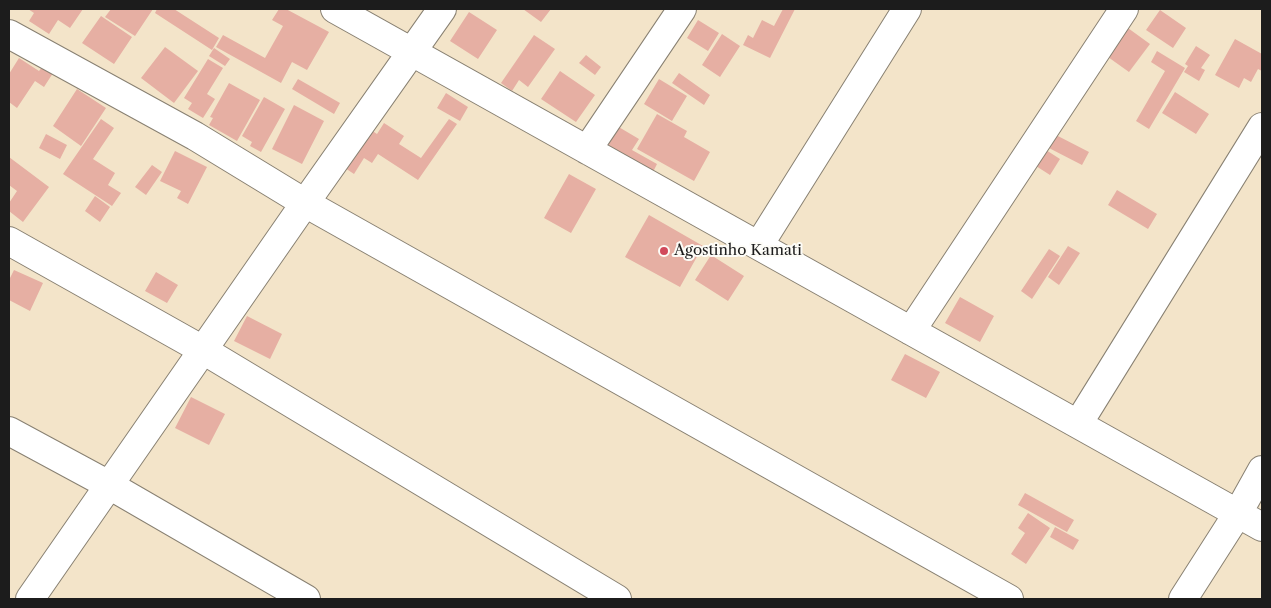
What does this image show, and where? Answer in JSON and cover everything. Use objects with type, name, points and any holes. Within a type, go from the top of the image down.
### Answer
[{"type":"street","points":[[335,9],[1262,527]]},
{"type":"street","points":[[30,599],[442,9]]},
{"type":"street","points":[[587,150],[682,9]]},
{"type":"street","points":[[759,245],[906,9]]},
{"type":"street","points":[[911,331],[1124,9]]},
{"type":"street","points":[[9,34],[195,136],[305,203],[1009,599]]},
{"type":"street","points":[[1078,424],[1262,127]]},
{"type":"street","points":[[9,242],[203,350],[617,599]]},
{"type":"street","points":[[9,431],[110,485],[306,599]]},
{"type":"street","points":[[1183,599],[1238,513],[1262,470]]},
{"type":"building","points":[[28,9],[83,9],[70,28],[58,20],[49,34],[29,21],[34,13]]},
{"type":"building","points":[[111,9],[153,9],[135,36],[105,17]]},
{"type":"building","points":[[157,9],[174,9],[219,38],[212,50],[155,13]]},
{"type":"building","points":[[279,9],[286,9],[329,32],[307,70],[292,62],[281,83],[216,47],[223,35],[265,58],[283,26],[272,20]]},
{"type":"building","points":[[523,9],[551,9],[541,22]]},
{"type":"building","points":[[783,9],[795,9],[770,58],[743,45],[748,35],[753,38],[762,20],[774,26]]},
{"type":"building","points":[[1160,10],[1186,28],[1173,48],[1146,30]]},
{"type":"building","points":[[469,12],[497,30],[478,59],[450,41]]},
{"type":"building","points":[[101,16],[132,37],[114,64],[82,43]]},
{"type":"building","points":[[698,20],[719,33],[708,51],[687,38]]},
{"type":"building","points":[[1121,23],[1150,44],[1129,72],[1101,52]]},
{"type":"building","points":[[722,34],[740,46],[720,77],[702,65]]},
{"type":"building","points":[[534,35],[555,49],[528,87],[519,80],[512,91],[501,83]]},
{"type":"building","points":[[1235,39],[1262,54],[1262,71],[1258,69],[1251,82],[1244,78],[1239,88],[1215,75]]},
{"type":"building","points":[[1196,46],[1210,55],[1201,68],[1205,70],[1199,81],[1184,72],[1188,66],[1185,64]]},
{"type":"building","points":[[165,47],[198,71],[174,103],[141,78]]},
{"type":"building","points":[[214,48],[230,59],[225,66],[209,56]]},
{"type":"building","points":[[1157,51],[1185,68],[1149,129],[1136,121],[1165,71],[1151,62]]},
{"type":"building","points":[[586,55],[601,67],[595,75],[579,63]]},
{"type":"building","points":[[19,58],[39,71],[43,66],[53,73],[44,87],[35,81],[17,108],[9,102],[9,74]]},
{"type":"building","points":[[208,59],[223,68],[207,94],[215,99],[203,118],[188,109],[192,103],[184,98]]},
{"type":"building","points":[[560,71],[595,95],[576,122],[541,99]]},
{"type":"building","points":[[679,73],[710,95],[704,105],[672,83]]},
{"type":"building","points":[[298,79],[340,103],[334,114],[292,89]]},
{"type":"building","points":[[659,79],[687,96],[672,121],[644,104]]},
{"type":"building","points":[[229,83],[260,100],[237,141],[209,125],[213,118],[210,117]]},
{"type":"building","points":[[77,89],[106,108],[81,146],[53,126]]},
{"type":"building","points":[[1175,92],[1209,114],[1196,134],[1162,113]]},
{"type":"building","points":[[446,93],[468,107],[460,121],[437,108]]},
{"type":"building","points":[[264,97],[285,109],[261,152],[250,146],[252,142],[242,136]]},
{"type":"building","points":[[294,105],[324,121],[302,164],[272,149]]},
{"type":"building","points":[[657,114],[687,131],[684,137],[710,152],[694,181],[637,149]]},
{"type":"building","points":[[101,119],[114,128],[93,159],[115,173],[108,185],[121,193],[112,206],[63,174]]},
{"type":"building","points":[[449,119],[457,124],[418,180],[378,154],[372,163],[364,158],[354,174],[345,168],[371,130],[377,134],[384,123],[404,136],[399,144],[421,158]]},
{"type":"building","points":[[617,126],[639,139],[632,150],[657,164],[653,172],[606,145]]},
{"type":"building","points":[[46,134],[67,145],[60,159],[39,148]]},
{"type":"building","points":[[1054,134],[1089,152],[1082,165],[1047,147]]},
{"type":"building","points":[[1046,150],[1060,159],[1050,175],[1036,166]]},
{"type":"building","points":[[175,151],[207,167],[188,204],[177,198],[181,191],[160,181]]},
{"type":"building","points":[[9,157],[49,187],[23,222],[9,211],[9,203],[17,191],[9,185]]},
{"type":"building","points":[[152,165],[162,172],[146,195],[135,187]]},
{"type":"building","points":[[569,174],[596,189],[571,233],[544,218]]},
{"type":"building","points":[[1117,190],[1157,214],[1148,229],[1108,205]]},
{"type":"building","points":[[95,196],[110,207],[100,222],[85,211]]},
{"type":"building","name":"Agostinho Kamati","points":[[649,215],[703,246],[680,287],[625,257]]},
{"type":"building","points":[[1068,246],[1080,253],[1059,285],[1048,277]]},
{"type":"building","points":[[1049,249],[1060,256],[1032,299],[1021,291]]},
{"type":"building","points":[[711,255],[744,276],[728,301],[695,280]]},
{"type":"building","points":[[14,270],[43,283],[30,311],[9,300],[9,280]]},
{"type":"building","points":[[156,272],[178,285],[167,303],[145,291]]},
{"type":"building","points":[[960,297],[994,316],[980,342],[945,323]]},
{"type":"building","points":[[247,316],[282,334],[270,359],[234,341]]},
{"type":"building","points":[[905,354],[940,372],[926,398],[891,380]]},
{"type":"building","points":[[191,397],[225,414],[209,445],[175,428]]},
{"type":"building","points":[[1025,493],[1074,520],[1067,532],[1018,505]]},
{"type":"building","points":[[1028,513],[1050,528],[1026,564],[1011,554],[1025,533],[1018,528]]},
{"type":"building","points":[[1055,527],[1079,540],[1073,550],[1050,537]]},
{"type":"place","name":"Agostinho Kamati","points":[[664,251]]}]
